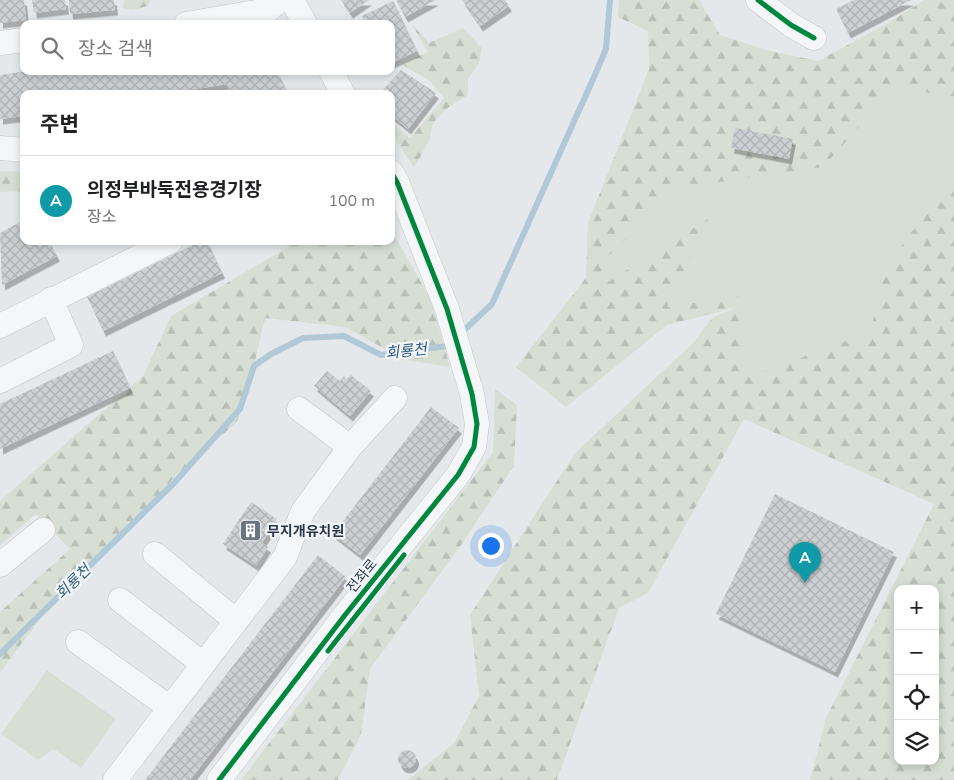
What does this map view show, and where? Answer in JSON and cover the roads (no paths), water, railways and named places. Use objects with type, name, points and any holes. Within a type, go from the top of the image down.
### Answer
[{"type":"street","points":[[209,20],[268,10],[280,0]]},
{"type":"street","points":[[292,0],[303,20]]},
{"type":"street","points":[[758,0],[791,25],[814,38]]},
{"type":"street","points":[[0,42],[20,40]]},
{"type":"street","points":[[333,75],[341,90]]},
{"type":"street","points":[[0,148],[20,150]]},
{"type":"street","name":"전좌로","points":[[219,780],[345,615],[458,476],[474,447],[477,424],[465,371],[446,308],[395,179]]},
{"type":"street","points":[[0,326],[163,245]]},
{"type":"street","points":[[0,382],[71,346],[51,299]]},
{"type":"street","points":[[115,780],[285,557],[303,510],[350,447],[395,398]]},
{"type":"street","points":[[299,409],[350,447]]},
{"type":"street","points":[[0,565],[43,530]]},
{"type":"street","points":[[155,554],[236,621]]},
{"type":"street","points":[[120,600],[203,664]]},
{"type":"street","points":[[78,642],[170,708]]},
{"type":"waterway","name":"회룡천","points":[[459,335],[492,304],[606,49],[610,0]]},
{"type":"waterway","name":"회룡천","points":[[0,654],[174,483],[240,409],[254,366],[271,354],[303,338],[344,336],[381,355],[447,346],[452,342]]},
{"type":"place","name":"무지개유치원","points":[[251,531]]},
{"type":"place","name":"의정부바둑전용경기장","points":[[805,583]]}]
